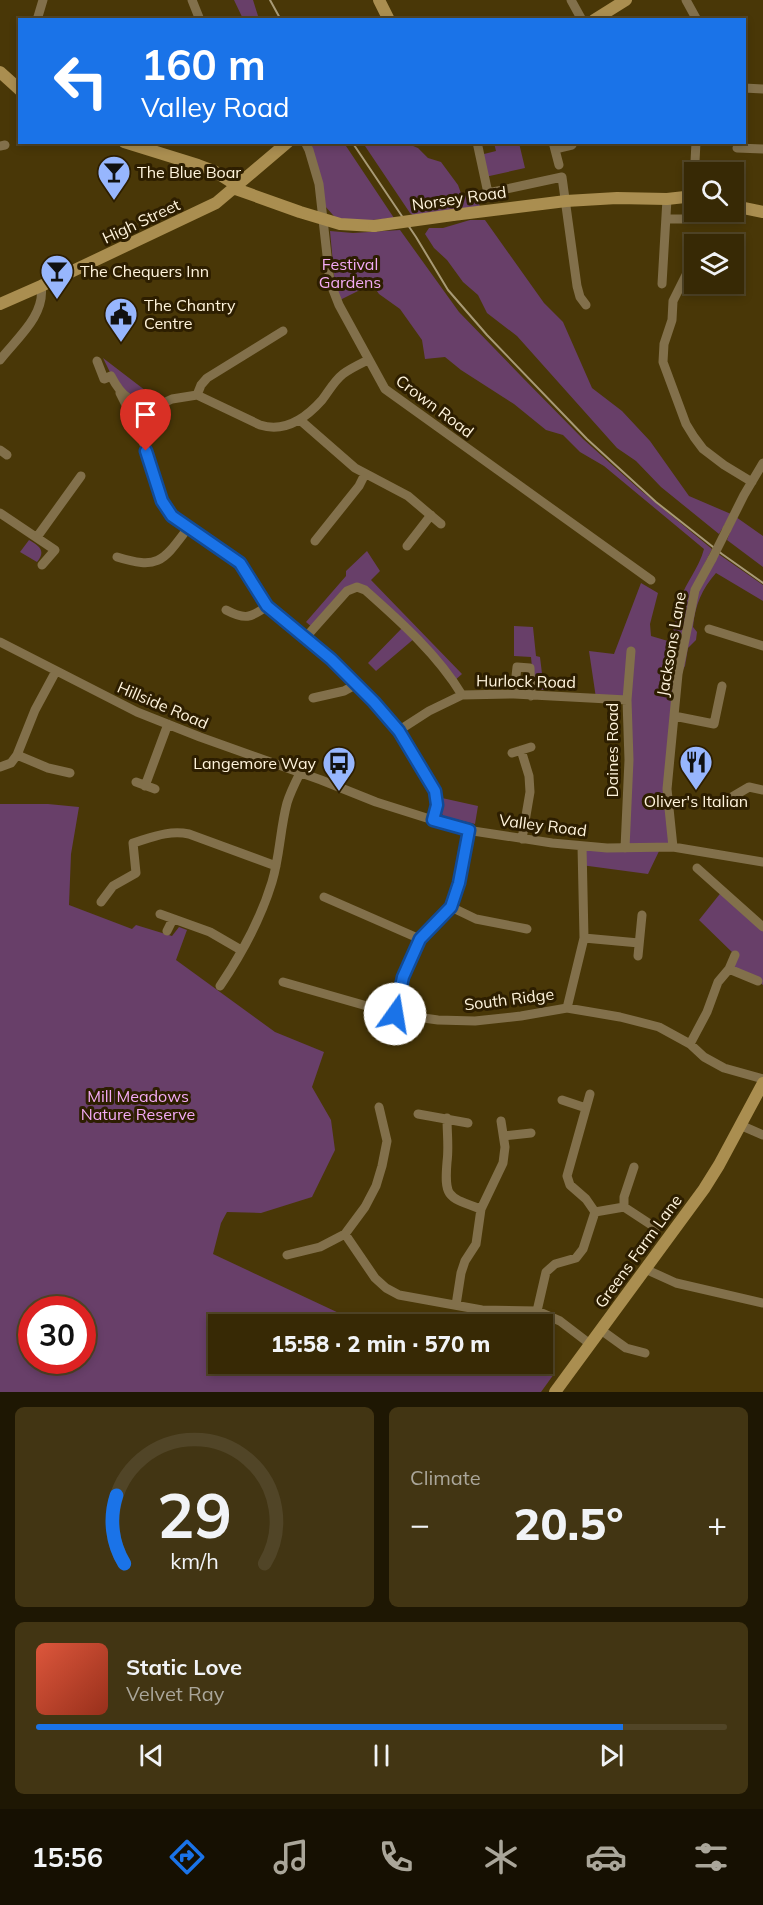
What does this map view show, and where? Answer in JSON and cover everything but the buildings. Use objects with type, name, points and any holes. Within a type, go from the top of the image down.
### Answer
[{"type":"street","points":[[38,18],[43,0]]},
{"type":"street","points":[[192,0],[200,18]]},
{"type":"street","points":[[381,0],[388,18]]},
{"type":"street","points":[[571,0],[581,18]]},
{"type":"street","points":[[597,18],[626,0]]},
{"type":"street","points":[[686,0],[696,18]]},
{"type":"street","points":[[0,72],[18,88]]},
{"type":"street","points":[[746,88],[763,89]]},
{"type":"street","name":"Norsey Road","points":[[130,144],[214,171],[235,186],[340,224],[374,226],[566,201],[617,198],[667,199],[684,196]]},
{"type":"street","name":"Crown Road","points":[[306,144],[319,184],[330,282],[339,305],[368,360],[389,393],[651,580]]},
{"type":"street","points":[[480,144],[488,193],[561,172]]},
{"type":"street","points":[[695,162],[696,144]]},
{"type":"street","name":"High Street","points":[[0,304],[216,203],[286,145]]},
{"type":"street","points":[[572,145],[554,146],[566,201],[577,286],[580,297],[586,305]]},
{"type":"street","points":[[738,148],[763,149]]},
{"type":"street","points":[[663,284],[667,199]]},
{"type":"street","points":[[744,208],[763,212]]},
{"type":"street","points":[[667,219],[684,219]]},
{"type":"street","points":[[684,279],[673,301],[672,320],[664,344],[663,362],[686,424],[694,437],[703,449],[752,482]]},
{"type":"street","points":[[0,360],[34,318],[43,300],[41,286]]},
{"type":"street","points":[[197,395],[207,378],[283,331]]},
{"type":"street","points":[[141,435],[155,407],[172,399],[197,395],[271,428],[283,427],[300,420],[343,374],[368,360]]},
{"type":"street","points":[[97,362],[104,379],[111,376],[141,435],[162,501],[172,516],[240,563],[267,606],[306,637],[357,684],[399,731],[435,791],[437,805],[433,820]]},
{"type":"street","points":[[120,393],[138,403],[155,407]]},
{"type":"street","points":[[300,420],[347,462],[408,496],[441,524]]},
{"type":"street","name":"Jacksons Lane","points":[[673,847],[668,789],[674,716],[681,655],[695,590],[763,464]]},
{"type":"street","points":[[315,541],[359,486],[365,474]]},
{"type":"street","points":[[37,537],[81,476]]},
{"type":"street","points":[[0,513],[54,550],[42,565]]},
{"type":"street","points":[[407,546],[431,515]]},
{"type":"street","points":[[117,557],[143,564],[154,563],[172,549],[188,528]]},
{"type":"street","points":[[306,637],[347,591],[357,587],[365,590],[416,638],[449,675],[462,695]]},
{"type":"street","points":[[226,610],[246,617],[267,606]]},
{"type":"street","points":[[709,629],[763,646]]},
{"type":"street","name":"Hillside Road","points":[[0,642],[137,712],[321,780]]},
{"type":"street","name":"Daines Road","points":[[626,848],[629,760],[627,700],[631,651]]},
{"type":"street","points":[[514,694],[517,667],[525,667],[530,668],[531,696]]},
{"type":"street","points":[[0,767],[11,763],[17,755],[35,710],[56,671]]},
{"type":"street","points":[[313,698],[344,691],[357,684]]},
{"type":"street","points":[[674,716],[713,729],[722,686]]},
{"type":"street","name":"Hurlock Road","points":[[399,731],[429,711],[462,695],[514,694],[627,700]]},
{"type":"street","points":[[145,786],[168,724]]},
{"type":"street","points":[[522,839],[531,792],[529,776],[516,752],[531,747]]},
{"type":"street","points":[[17,755],[48,768],[70,773]]},
{"type":"street","points":[[220,986],[241,950],[269,891],[287,806],[300,773]]},
{"type":"street","name":"Valley Road","points":[[321,780],[376,802],[469,830],[582,846],[673,847],[763,862]]},
{"type":"street","points":[[732,797],[749,787],[763,790]]},
{"type":"street","points":[[395,1014],[403,977],[420,939],[451,907],[459,883],[469,830]]},
{"type":"street","points":[[101,902],[113,886],[136,873],[133,843],[163,833],[176,831],[189,834],[276,866]]},
{"type":"street","points":[[567,1008],[585,938],[582,846]]},
{"type":"street","points":[[697,868],[763,927]]},
{"type":"street","points":[[324,897],[420,939]]},
{"type":"street","points":[[451,907],[476,919],[527,929]]},
{"type":"street","points":[[160,914],[210,932],[241,950]]},
{"type":"street","points":[[638,956],[642,915]]},
{"type":"street","points":[[167,932],[173,919]]},
{"type":"street","points":[[585,938],[639,943]]},
{"type":"street","points":[[690,1044],[707,1012],[718,982],[729,969],[735,955]]},
{"type":"street","points":[[729,969],[758,981]]},
{"type":"street","name":"South Ridge","points":[[284,982],[395,1014],[438,1020],[475,1021],[567,1008],[620,1017],[659,1027],[690,1044],[704,1057],[724,1068],[763,1081]]},
{"type":"street","name":"Greens Farm Lane","points":[[555,1392],[704,1188],[719,1165],[763,1081]]},
{"type":"street","points":[[590,1094],[567,1176],[570,1185],[586,1199],[595,1212]]},
{"type":"street","points":[[562,1100],[586,1108]]},
{"type":"street","points":[[287,1255],[320,1246],[345,1234],[371,1197],[382,1166],[387,1141],[379,1107]]},
{"type":"street","points":[[418,1114],[468,1123]]},
{"type":"street","points":[[447,1118],[448,1161],[445,1176],[447,1189],[459,1201],[481,1209]]},
{"type":"street","points":[[456,1305],[461,1273],[465,1261],[476,1244],[481,1209],[505,1153],[501,1121]]},
{"type":"street","points":[[740,1125],[763,1135]]},
{"type":"street","points":[[504,1136],[531,1133]]},
{"type":"street","points":[[624,1208],[624,1197],[634,1167]]},
{"type":"street","points":[[595,1212],[624,1208],[656,1228]]},
{"type":"street","points":[[537,1311],[546,1272],[555,1264],[576,1258],[583,1249],[595,1212]]},
{"type":"street","points":[[345,1234],[375,1278],[386,1288],[399,1295],[482,1310],[537,1311],[560,1321],[590,1344]]},
{"type":"street","points":[[645,1269],[676,1284],[763,1302]]},
{"type":"street","points":[[601,1330],[626,1348],[645,1353]]},
{"type":"green space","points":[[234,0],[253,0],[259,18],[243,18]]},
{"type":"green space","points":[[307,144],[345,144],[394,218],[340,223],[325,206]]},
{"type":"green space","points":[[364,144],[408,144],[418,148],[428,158],[441,162],[458,185],[462,196],[474,194],[480,206],[415,217]]},
{"type":"green space","points":[[494,144],[519,144],[525,168],[485,177],[480,155],[496,151]]},
{"type":"green space","points":[[470,220],[485,220],[544,303],[563,322],[592,388],[622,411],[650,441],[689,496],[731,514],[719,534],[661,487],[636,461],[617,448],[517,336],[487,313],[478,295],[463,282],[425,234],[429,228],[443,228]]},
{"type":"green space","name":"Festival Gardens","points":[[400,230],[459,312],[522,377],[583,439],[712,549],[704,565],[717,553],[763,585],[763,601],[716,573],[700,598],[693,627],[697,632],[696,640],[688,648],[685,666],[678,679],[669,767],[673,847],[661,847],[648,874],[581,865],[582,846],[625,848],[627,700],[596,698],[589,651],[614,654],[641,583],[658,593],[650,624],[651,636],[668,641],[673,632],[678,605],[704,549],[604,466],[580,452],[563,435],[546,430],[514,404],[445,357],[425,359],[422,340],[400,309],[379,294],[372,284],[340,300],[335,285],[330,231],[353,233]]},
{"type":"green space","points":[[103,358],[150,394],[147,405],[155,407],[141,435]]},
{"type":"green space","points":[[736,517],[763,536],[763,567],[727,540]]},
{"type":"green space","points":[[29,540],[40,549],[41,555],[37,562],[20,552]]},
{"type":"green space","points":[[367,551],[380,571],[371,580],[462,674],[454,681],[415,638],[376,671],[368,663],[404,626],[357,587],[313,628],[306,622],[346,576],[346,571]]},
{"type":"green space","points":[[514,626],[533,627],[536,656],[540,657],[544,690],[534,689],[531,657],[514,656]]},
{"type":"green space","points":[[442,798],[478,806],[475,824],[443,816],[440,809]]},
{"type":"green space","name":"Mill Meadows Nature Reserve","points":[[0,804],[48,804],[79,807],[71,854],[69,905],[132,929],[136,925],[172,936],[179,927],[187,930],[176,960],[275,1032],[324,1052],[312,1087],[331,1120],[335,1150],[312,1197],[261,1213],[227,1212],[221,1223],[213,1254],[341,1314],[208,1314],[208,1374],[554,1374],[541,1392],[0,1392]]},
{"type":"green space","points":[[723,890],[763,927],[763,985],[729,969],[735,955],[699,920]]},
{"type":"railway","points":[[270,0],[280,18]]},
{"type":"railway","points":[[353,144],[416,237],[448,290],[487,335],[587,439],[656,502],[763,583]]},
{"type":"place","name":"The Blue Boar","points":[[114,201]]},
{"type":"place","name":"The Chequers Inn","points":[[57,300]]},
{"type":"place","name":"The Chantry Centre","points":[[121,343]]},
{"type":"place","name":"Oliver's Italian","points":[[696,791]]},
{"type":"place","name":"Langemore Way","points":[[339,792]]},
{"type":"route","points":[[146,451],[162,501],[172,516],[240,563],[267,606],[331,659],[379,707],[399,731],[435,791],[437,805],[433,820],[469,830],[459,883],[451,907],[420,939],[410,958],[403,977],[395,1014]]}]
